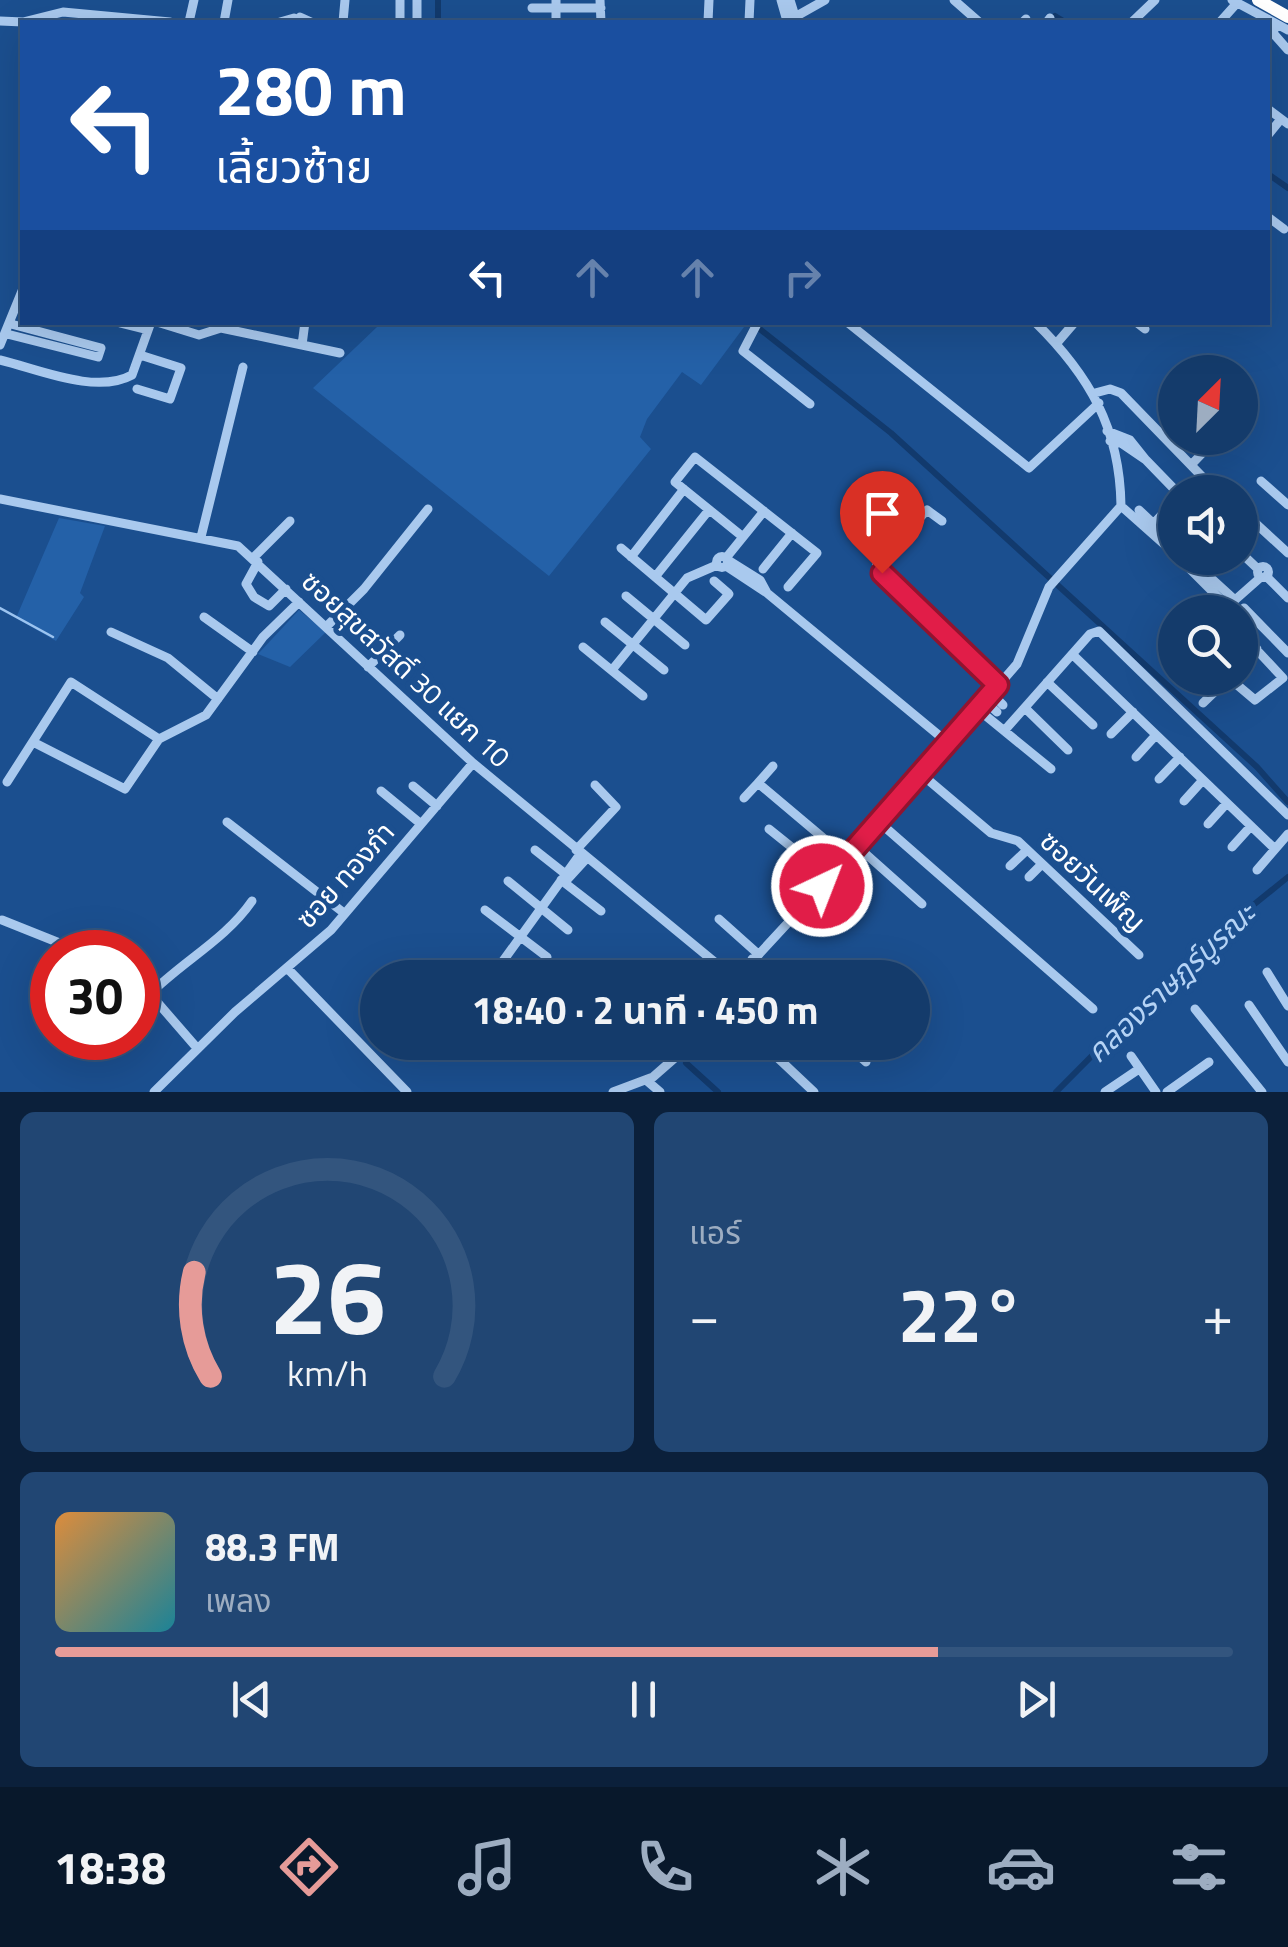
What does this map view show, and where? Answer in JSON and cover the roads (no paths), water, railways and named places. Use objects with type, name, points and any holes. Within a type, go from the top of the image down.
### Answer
[{"type":"highway","points":[[1258,0],[1285,15]]},
{"type":"highway","points":[[1271,0],[1285,15]]},
{"type":"street","points":[[780,0],[789,20]]},
{"type":"street","points":[[789,20],[790,0]]},
{"type":"street","points":[[789,20],[825,0]]},
{"type":"street","points":[[954,0],[977,20]]},
{"type":"street","points":[[1134,20],[1155,0]]},
{"type":"street","points":[[1235,1],[1285,15]]},
{"type":"street","points":[[532,8],[600,4]]},
{"type":"street","points":[[31,20],[63,12],[149,20]]},
{"type":"street","points":[[1285,15],[1288,30]]},
{"type":"street","points":[[1285,15],[1273,32],[1288,50]]},
{"type":"street","points":[[1270,218],[1284,229]]},
{"type":"street","points":[[0,345],[20,299]]},
{"type":"street","points":[[0,360],[107,384],[132,375],[152,325],[199,335],[221,328],[340,353]]},
{"type":"street","points":[[302,345],[305,325]]},
{"type":"street","points":[[1038,325],[1097,398],[1121,506],[1158,539]]},
{"type":"street","points":[[1056,344],[1072,325]]},
{"type":"street","points":[[859,326],[1026,466],[1034,466],[1110,388],[1120,393],[1200,475]]},
{"type":"street","points":[[755,327],[743,352],[810,404]]},
{"type":"street","points":[[9,329],[101,348],[98,357],[9,329]]},
{"type":"street","points":[[137,389],[170,399],[181,368],[140,356]]},
{"type":"street","points":[[201,536],[243,367]]},
{"type":"street","points":[[1108,436],[1130,440],[1161,475]]},
{"type":"street","points":[[1190,465],[1200,455]]},
{"type":"street","points":[[743,537],[675,482],[695,458],[817,553],[788,587]]},
{"type":"street","points":[[1261,481],[1288,505]]},
{"type":"street","points":[[632,556],[684,489]]},
{"type":"street","name":"ซอยสุขสวัสดิ์ 30 แยก 10","points":[[0,499],[231,542],[473,763],[713,960]]},
{"type":"street","points":[[751,960],[858,847],[1021,658],[1049,587],[1121,506]]},
{"type":"street","points":[[326,627],[364,589],[428,509]]},
{"type":"street","points":[[655,577],[710,510]]},
{"type":"street","points":[[942,521],[926,510],[876,565],[991,693],[1050,769]]},
{"type":"street","points":[[1139,510],[1158,528]]},
{"type":"street","points":[[612,670],[692,574],[724,562],[764,511]]},
{"type":"street","points":[[1154,524],[1158,520]]},
{"type":"street","points":[[286,589],[269,606],[254,597],[246,584],[255,560],[290,521]]},
{"type":"street","points":[[1208,575],[1235,600],[1287,551],[1258,524]]},
{"type":"street","points":[[763,569],[792,533]]},
{"type":"street","points":[[620,548],[706,620],[729,594],[714,581]]},
{"type":"street","points":[[724,562],[760,580],[768,593],[948,742]]},
{"type":"street","points":[[1258,568],[1288,598]]},
{"type":"street","points":[[1194,575],[1212,595]]},
{"type":"street","points":[[626,596],[685,645]]},
{"type":"street","points":[[33,742],[125,789],[159,739],[206,715],[252,652],[299,602]]},
{"type":"street","points":[[204,617],[252,652]]},
{"type":"street","points":[[605,622],[664,670]]},
{"type":"street","points":[[1258,622],[1288,653]]},
{"type":"street","points":[[986,716],[1006,717],[1025,708],[1094,630],[1099,631],[1288,815]]},
{"type":"street","points":[[111,632],[168,658],[218,700]]},
{"type":"street","points":[[368,666],[400,635]]},
{"type":"street","points":[[1249,695],[1255,700],[1282,680],[1283,675],[1258,648],[1272,636]]},
{"type":"street","points":[[583,647],[643,696]]},
{"type":"street","points":[[1072,654],[1275,849]]},
{"type":"street","points":[[7,782],[71,682],[159,739]]},
{"type":"street","points":[[1048,682],[1093,725]]},
{"type":"street","points":[[1203,704],[1212,695]]},
{"type":"street","points":[[1025,708],[1068,750]]},
{"type":"street","points":[[1110,734],[1132,712]]},
{"type":"street","points":[[1136,757],[1156,735]]},
{"type":"street","points":[[1160,780],[1180,757]]},
{"type":"street","name":"ซอย ทองภํา","points":[[154,1092],[197,1048],[326,935],[473,763]]},
{"type":"street","points":[[744,798],[773,766]]},
{"type":"street","name":"ซอยวันเพ็ญ","points":[[920,774],[991,833],[1010,836],[1027,850],[1139,955]]},
{"type":"street","points":[[1184,801],[1203,780]]},
{"type":"street","points":[[758,783],[847,858]]},
{"type":"street","points":[[504,960],[616,807],[595,785]]},
{"type":"street","points":[[413,786],[437,806]]},
{"type":"street","points":[[380,791],[421,824]]},
{"type":"street","points":[[1208,824],[1227,804]]},
{"type":"street","points":[[227,822],[344,912]]},
{"type":"street","points":[[879,822],[1093,1009]]},
{"type":"street","points":[[1232,847],[1251,826]]},
{"type":"street","points":[[770,829],[830,878]]},
{"type":"street","points":[[1257,870],[1288,834]]},
{"type":"street","points":[[274,856],[282,842]]},
{"type":"street","points":[[858,847],[922,904]]},
{"type":"street","points":[[534,850],[601,911]]},
{"type":"street","points":[[1010,866],[1027,850]]},
{"type":"street","points":[[1028,878],[1042,864]]},
{"type":"street","points":[[508,882],[568,930]]},
{"type":"street","points":[[160,987],[212,941],[227,935],[252,901]]},
{"type":"street","points":[[485,910],[546,957]]},
{"type":"street","points":[[1102,922],[1108,912]]},
{"type":"street","points":[[2,920],[30,931]]},
{"type":"street","points":[[719,920],[758,960]]},
{"type":"street","points":[[287,968],[406,1092]]},
{"type":"street","points":[[1267,972],[1288,1006]]},
{"type":"street","points":[[1249,1005],[1284,1048],[1288,1062]]},
{"type":"street","points":[[160,1007],[197,1048]]},
{"type":"street","points":[[1195,1009],[1262,1092]]},
{"type":"street","points":[[1131,1056],[1156,1092]]},
{"type":"street","points":[[613,1092],[646,1080],[675,1060]]},
{"type":"street","points":[[780,1060],[814,1092]]},
{"type":"street","points":[[1167,1092],[1209,1062]]},
{"type":"street","points":[[1105,1092],[1140,1069]]},
{"type":"street","points":[[646,1080],[660,1092]]},
{"type":"waterway","points":[[438,0],[438,20]]},
{"type":"waterway","points":[[1055,16],[1062,20]]},
{"type":"waterway","points":[[1270,175],[1288,188]]},
{"type":"waterway","points":[[755,325],[891,433],[1257,767],[1288,802]]},
{"type":"waterway","points":[[0,608],[53,637]]},
{"type":"waterway","name":"คลองราษฎร์บูรณะ","points":[[1056,1092],[1194,953],[1288,877]]},
{"type":"waterway","points":[[686,1063],[718,1092]]}]
